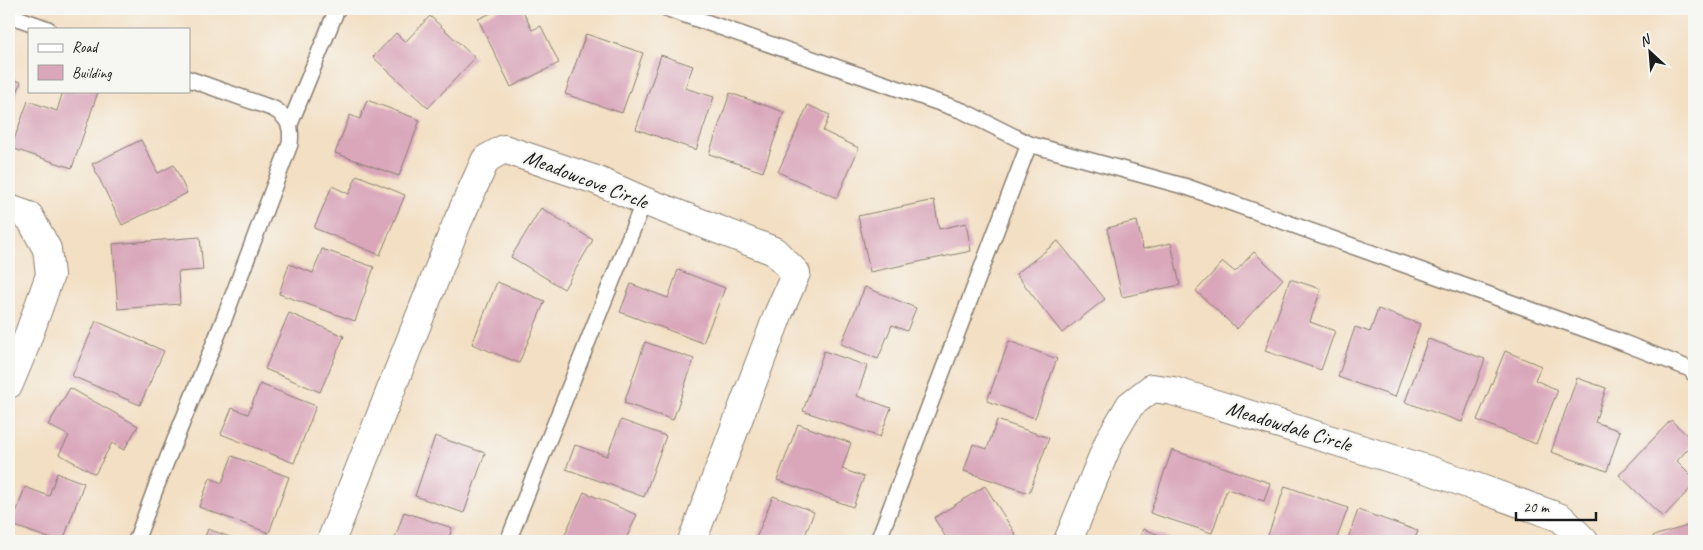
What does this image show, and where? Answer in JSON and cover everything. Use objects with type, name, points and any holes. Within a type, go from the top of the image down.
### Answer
[{"type":"street","name":"Meadowcove Circle","points":[[331,541],[457,223],[486,159],[504,148],[596,180],[644,201],[774,251],[796,273],[779,312],[692,541]]},
{"type":"street","points":[[9,384],[50,275],[47,249],[19,212]]},
{"type":"street","name":"Meadowdale Circle","points":[[1068,541],[1110,439],[1130,404],[1152,388],[1173,390],[1432,471],[1561,518],[1584,541]]},
{"type":"lane","points":[[290,124],[337,9]]},
{"type":"lane","points":[[668,9],[963,112],[1029,144],[1187,187],[1624,343],[1690,369],[1694,374]]},
{"type":"lane","points":[[9,15],[45,28]]},
{"type":"lane","points":[[136,541],[224,320],[290,144],[292,134],[290,124],[284,115],[274,109],[190,79]]},
{"type":"lane","points":[[878,541],[1029,144]]},
{"type":"lane","points":[[508,541],[644,201]]},
{"type":"building","points":[[500,9],[522,9],[532,30],[541,26],[559,63],[511,87],[478,19]]},
{"type":"building","points":[[430,16],[475,58],[428,108],[373,57],[396,33],[405,42]]},
{"type":"building","points":[[586,34],[643,53],[622,113],[565,94]]},
{"type":"building","points":[[661,55],[693,66],[685,88],[714,97],[696,150],[636,129]]},
{"type":"building","points":[[9,78],[21,82],[9,115]]},
{"type":"building","points":[[63,92],[98,92],[72,168],[11,148],[28,101],[57,111]]},
{"type":"building","points":[[730,93],[784,112],[763,172],[709,154]]},
{"type":"building","points":[[367,100],[420,120],[399,176],[335,153],[350,115],[360,119]]},
{"type":"building","points":[[808,105],[830,115],[823,131],[859,148],[837,198],[778,172]]},
{"type":"building","points":[[141,140],[158,173],[174,165],[187,193],[122,225],[92,164]]},
{"type":"building","points":[[357,175],[405,195],[380,255],[314,228],[332,186],[349,194]]},
{"type":"building","points":[[934,200],[939,229],[966,223],[971,251],[870,272],[858,216]]},
{"type":"building","points":[[541,208],[593,240],[564,289],[511,257]]},
{"type":"building","points":[[1137,221],[1143,249],[1171,243],[1180,285],[1122,297],[1107,228]]},
{"type":"building","points":[[200,237],[203,270],[178,272],[180,304],[118,309],[113,244]]},
{"type":"building","points":[[1058,241],[1105,299],[1062,333],[1016,274]]},
{"type":"building","points":[[322,249],[374,267],[355,321],[279,294],[289,264],[313,273]]},
{"type":"building","points":[[1254,252],[1283,279],[1237,329],[1196,291],[1223,262],[1235,272]]},
{"type":"building","points":[[678,270],[725,288],[703,343],[620,312],[631,284],[668,298]]},
{"type":"building","points":[[1290,279],[1321,289],[1310,322],[1335,331],[1321,370],[1265,351]]},
{"type":"building","points":[[497,282],[545,301],[519,363],[472,344]]},
{"type":"building","points":[[865,287],[916,308],[907,331],[892,325],[878,359],[841,344]]},
{"type":"building","points":[[1378,309],[1420,324],[1395,397],[1338,377],[1355,327],[1370,332]]},
{"type":"building","points":[[289,313],[344,336],[320,392],[265,369]]},
{"type":"building","points":[[96,321],[164,351],[140,405],[72,376]]},
{"type":"building","points":[[1428,339],[1485,359],[1462,422],[1405,402]]},
{"type":"building","points":[[1009,341],[1057,359],[1035,418],[987,401]]},
{"type":"building","points":[[645,342],[694,359],[673,420],[624,403]]},
{"type":"building","points":[[824,351],[867,366],[857,396],[891,408],[880,437],[803,411]]},
{"type":"building","points":[[1505,351],[1541,366],[1535,380],[1558,390],[1536,444],[1477,420]]},
{"type":"building","points":[[1577,378],[1606,388],[1595,422],[1620,431],[1607,471],[1551,452]]},
{"type":"building","points":[[260,384],[316,406],[294,463],[221,434],[232,408],[248,414]]},
{"type":"building","points":[[70,388],[138,426],[124,450],[112,443],[95,474],[59,454],[69,436],[48,425]]},
{"type":"building","points":[[621,420],[666,436],[644,497],[566,469],[575,445],[607,456]]},
{"type":"building","points":[[997,420],[1049,438],[1029,493],[964,471],[973,444],[987,449]]},
{"type":"building","points":[[1671,420],[1694,442],[1677,461],[1694,478],[1694,485],[1663,517],[1619,475]]},
{"type":"building","points":[[798,424],[851,443],[842,469],[864,477],[853,507],[777,480]]},
{"type":"building","points":[[435,436],[485,453],[464,513],[415,496]]},
{"type":"building","points":[[1172,450],[1270,483],[1264,501],[1227,489],[1212,533],[1150,513]]},
{"type":"building","points":[[232,456],[289,477],[269,533],[199,507],[210,478],[222,483]]},
{"type":"building","points":[[57,473],[84,483],[63,541],[57,541],[12,525],[25,487],[49,496]]},
{"type":"building","points":[[985,486],[1016,535],[1006,541],[948,541],[934,518]]},
{"type":"building","points":[[1285,486],[1348,508],[1336,541],[1306,541],[1300,539],[1299,541],[1266,541]]},
{"type":"building","points":[[584,492],[637,515],[625,541],[562,541]]},
{"type":"building","points":[[773,496],[814,512],[803,541],[755,541]]},
{"type":"building","points":[[1358,510],[1418,531],[1414,541],[1347,541]]},
{"type":"building","points":[[404,512],[452,528],[448,541],[394,541]]},
{"type":"building","points":[[1694,524],[1694,541],[1654,541],[1653,536]]},
{"type":"building","points":[[208,529],[241,541],[203,541]]},
{"type":"building","points":[[1143,529],[1176,541],[1138,541]]}]
